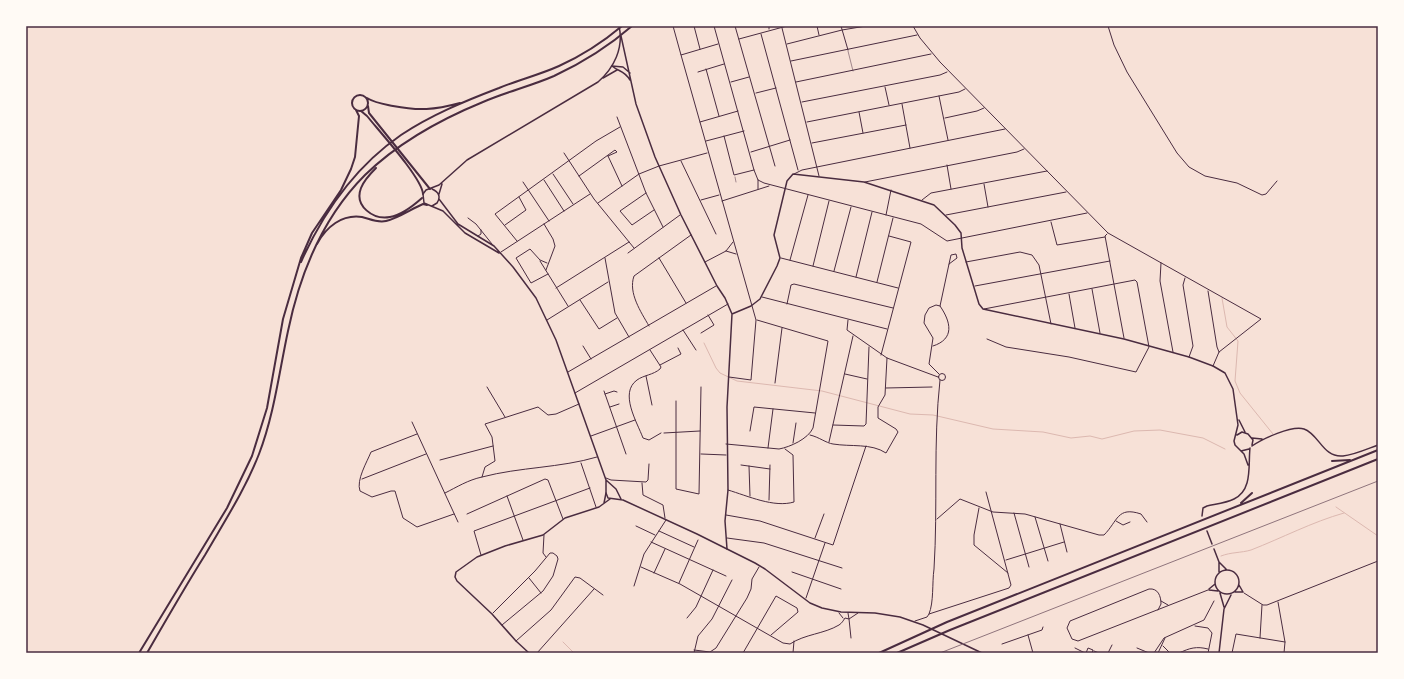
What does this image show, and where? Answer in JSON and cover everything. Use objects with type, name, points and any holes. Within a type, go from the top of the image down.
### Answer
[{"type":"highway","points":[[297,270],[310,240],[324,216],[342,192],[369,163],[400,136],[416,126],[476,98],[558,67],[605,39],[622,26]]},
{"type":"highway","points":[[147,653],[236,502],[258,455],[272,412],[293,309],[311,255],[325,224],[338,207],[366,174],[415,135],[438,122],[485,101],[554,76],[592,56],[632,26]]},
{"type":"highway","points":[[139,653],[227,508],[252,456],[267,408],[283,319],[297,270],[312,233],[341,190],[355,157],[359,116],[352,106],[353,98],[360,95],[374,102],[419,110],[432,110],[476,98]]},
{"type":"highway","points":[[367,98],[369,113],[426,186],[431,189]]},
{"type":"highway","points":[[361,111],[368,106]]},
{"type":"highway","points":[[356,110],[361,111],[367,116],[401,158],[422,188],[423,194]]},
{"type":"highway","points":[[391,153],[365,180],[360,189],[363,207],[375,216],[391,217],[411,207],[422,198]]},
{"type":"highway","points":[[311,255],[323,233],[337,221],[356,216],[380,222],[387,221],[423,204],[427,205]]},
{"type":"highway","points":[[879,653],[947,622],[1378,450]]},
{"type":"highway","points":[[1332,461],[1339,462],[1358,458]]},
{"type":"highway","points":[[897,653],[957,627],[1378,459]]},
{"type":"highway","points":[[1234,507],[1245,500],[1252,493]]},
{"type":"street","points":[[619,26],[637,110],[659,166],[681,215],[717,286],[720,287],[732,314],[726,444],[728,490],[726,515],[727,549]]},
{"type":"street","points":[[672,26],[756,320],[751,380],[730,377]]},
{"type":"street","points":[[694,26],[700,50]]},
{"type":"street","points":[[714,26],[758,180],[758,190]]},
{"type":"street","points":[[735,26],[775,166]]},
{"type":"street","points":[[738,39],[787,26]]},
{"type":"street","points":[[817,26],[820,36]]},
{"type":"street","points":[[841,26],[848,50]]},
{"type":"street","points":[[786,44],[842,30],[866,26]]},
{"type":"street","points":[[913,26],[932,54],[948,71],[1108,233],[1261,319],[1220,352],[1213,366]]},
{"type":"street","points":[[1108,26],[1114,45],[1127,72],[1177,153],[1189,167],[1205,176],[1237,183],[1262,195],[1266,194],[1277,181]]},
{"type":"street","points":[[782,28],[812,143],[819,177]]},
{"type":"street","points":[[603,78],[612,66],[619,48],[620,34]]},
{"type":"street","points":[[761,34],[799,171]]},
{"type":"street","points":[[790,61],[918,35]]},
{"type":"street","points":[[681,55],[719,44]]},
{"type":"street","points":[[796,82],[932,54]]},
{"type":"street","points":[[698,72],[725,64]]},
{"type":"street","points":[[612,66],[625,73],[631,82]]},
{"type":"street","points":[[612,66],[625,68],[630,74]]},
{"type":"street","points":[[499,253],[465,233],[443,211],[427,205],[422,198],[423,194],[443,182],[467,160],[588,89],[603,78],[620,70]]},
{"type":"street","points":[[706,70],[719,116]]},
{"type":"street","points":[[801,102],[940,75],[948,71]]},
{"type":"street","points":[[730,82],[750,77]]},
{"type":"street","points":[[885,86],[889,106]]},
{"type":"street","points":[[755,94],[776,88]]},
{"type":"street","points":[[806,122],[959,92],[966,89]]},
{"type":"street","points":[[939,96],[948,141]]},
{"type":"street","points":[[902,103],[910,148]]},
{"type":"street","points":[[944,118],[985,108]]},
{"type":"street","points":[[700,122],[738,111]]},
{"type":"street","points":[[859,112],[863,134]]},
{"type":"street","points":[[617,117],[646,193],[663,227]]},
{"type":"street","points":[[812,143],[906,125]]},
{"type":"street","points":[[517,242],[495,214],[596,141],[620,127]]},
{"type":"street","points":[[732,314],[752,306],[762,297],[775,272],[780,258],[774,235],[785,189],[789,178],[793,174],[817,167],[1005,129]]},
{"type":"street","points":[[705,141],[744,131]]},
{"type":"street","points":[[724,136],[734,175],[754,170]]},
{"type":"street","points":[[750,152],[790,140]]},
{"type":"street","points":[[864,182],[1017,152],[1024,148]]},
{"type":"street","points":[[564,153],[591,194],[634,248]]},
{"type":"street","points":[[598,203],[639,174],[659,166],[708,153]]},
{"type":"street","points":[[579,176],[608,156],[622,186]]},
{"type":"street","points":[[681,160],[716,234]]},
{"type":"street","points":[[947,165],[951,189]]},
{"type":"street","points":[[922,200],[931,193],[1047,171]]},
{"type":"street","points":[[553,173],[574,205]]},
{"type":"street","points":[[793,174],[864,182],[934,205],[959,229],[962,238],[961,245],[966,262],[979,304],[983,309],[1124,339],[1189,357],[1213,366],[1225,373],[1233,389],[1238,417],[1238,430],[1235,445],[1240,450],[1248,465]]},
{"type":"street","points":[[544,180],[564,211]]},
{"type":"street","points":[[758,180],[770,186],[894,217],[929,228],[945,241],[1088,213]]},
{"type":"street","points":[[443,182],[439,199],[458,224],[494,246]]},
{"type":"street","points":[[523,182],[549,221]]},
{"type":"street","points":[[984,184],[988,208]]},
{"type":"street","points":[[721,201],[770,186]]},
{"type":"street","points":[[431,189],[439,195]]},
{"type":"street","points":[[886,215],[891,190]]},
{"type":"street","points":[[945,215],[988,208],[1067,191]]},
{"type":"street","points":[[646,193],[620,211],[632,225],[654,210]]},
{"type":"street","points":[[499,253],[591,194]]},
{"type":"street","points":[[701,200],[720,195]]},
{"type":"street","points":[[790,260],[808,195]]},
{"type":"street","points":[[504,226],[526,210],[519,197]]},
{"type":"street","points":[[431,206],[439,199]]},
{"type":"street","points":[[813,266],[829,200]]},
{"type":"street","points":[[834,272],[851,206]]},
{"type":"street","points":[[856,278],[873,212]]},
{"type":"street","points":[[628,253],[681,215]]},
{"type":"street","points":[[877,283],[894,217]]},
{"type":"street","points":[[468,218],[481,229],[528,288],[547,320],[568,372],[606,478],[623,500]]},
{"type":"street","points":[[1051,221],[1055,242],[1057,245],[1106,236]]},
{"type":"street","points":[[544,224],[553,239],[555,246],[547,263],[546,270]]},
{"type":"street","points":[[476,236],[481,235],[481,229]]},
{"type":"street","points":[[1108,233],[1106,236],[1124,339]]},
{"type":"street","points":[[649,326],[636,302],[633,278],[637,272],[691,234]]},
{"type":"street","points":[[881,354],[910,242],[889,236]]},
{"type":"street","points":[[705,262],[726,251],[733,241]]},
{"type":"street","points":[[556,288],[629,242]]},
{"type":"street","points":[[548,274],[531,283],[516,258],[530,249],[540,260],[568,307]]},
{"type":"street","points":[[726,251],[737,254]]},
{"type":"street","points":[[966,262],[1026,252],[1037,259],[1051,324]]},
{"type":"street","points":[[933,346],[940,344],[948,336],[949,325],[946,315],[940,306],[949,264],[951,255],[956,254],[957,258],[949,264]]},
{"type":"street","points":[[605,257],[609,282],[618,318],[630,337]]},
{"type":"street","points":[[659,257],[686,303]]},
{"type":"street","points":[[780,258],[898,288]]},
{"type":"street","points":[[540,260],[547,263]]},
{"type":"street","points":[[974,286],[1110,261]]},
{"type":"street","points":[[1161,263],[1160,281],[1173,353]]},
{"type":"street","points":[[1185,277],[1183,285],[1193,346],[1189,357]]},
{"type":"street","points":[[983,309],[1135,280],[1137,282],[1149,346],[1136,372],[1069,357],[1006,347],[987,339]]},
{"type":"street","points":[[547,320],[609,282]]},
{"type":"street","points":[[787,304],[792,284],[893,308]]},
{"type":"street","points":[[568,372],[717,286]]},
{"type":"street","points":[[1092,289],[1100,334]]},
{"type":"street","points":[[1208,290],[1217,347],[1220,352]]},
{"type":"street","points":[[1069,293],[1075,329]]},
{"type":"street","points":[[762,297],[888,329]]},
{"type":"street","points":[[580,300],[599,329],[618,318]]},
{"type":"street","points":[[575,393],[728,304]]},
{"type":"street","points":[[940,306],[936,305],[929,308],[925,315],[924,323],[933,338],[933,346],[929,364],[939,374],[944,373],[946,375],[944,380],[940,380]]},
{"type":"street","points":[[701,333],[714,325],[708,316]]},
{"type":"street","points":[[756,320],[828,341],[810,434]]},
{"type":"street","points":[[848,320],[846,330],[887,358],[938,377],[940,380],[935,455],[937,519],[929,614]]},
{"type":"street","points":[[775,382],[782,327]]},
{"type":"street","points":[[683,330],[696,350]]},
{"type":"street","points":[[829,443],[854,335]]},
{"type":"street","points":[[583,346],[591,359]]},
{"type":"street","points":[[833,425],[864,426],[866,424],[869,346]]},
{"type":"street","points":[[661,433],[650,440],[646,440],[636,419],[628,393],[632,384],[659,370],[660,366],[681,354],[678,348]]},
{"type":"street","points":[[650,349],[660,366]]},
{"type":"street","points":[[726,444],[785,448],[810,434],[819,436],[829,443],[878,447],[886,453],[897,436],[896,429],[878,418],[878,407],[885,395],[887,358]]},
{"type":"street","points":[[844,374],[868,379]]},
{"type":"street","points":[[646,376],[652,405]]},
{"type":"street","points":[[487,387],[506,417]]},
{"type":"street","points":[[676,400],[676,489],[699,494],[701,387]]},
{"type":"street","points":[[885,388],[932,387]]},
{"type":"street","points":[[604,391],[626,454]]},
{"type":"street","points":[[605,394],[614,391],[617,392]]},
{"type":"street","points":[[482,477],[485,467],[495,461],[492,437],[485,424],[538,407],[548,414],[556,414],[579,404]]},
{"type":"street","points":[[609,407],[619,404]]},
{"type":"street","points":[[750,431],[754,407],[815,413]]},
{"type":"street","points":[[768,448],[773,409]]},
{"type":"street","points":[[1238,417],[1245,432],[1252,438],[1264,439]]},
{"type":"street","points":[[591,436],[636,419]]},
{"type":"street","points":[[412,422],[458,522]]},
{"type":"street","points":[[793,444],[796,423]]},
{"type":"street","points":[[1240,450],[1250,448],[1264,439],[1296,428],[1303,429],[1332,454],[1342,456],[1378,445]]},
{"type":"street","points":[[664,433],[676,431],[700,431]]},
{"type":"street","points":[[1236,436],[1245,432]]},
{"type":"street","points":[[417,434],[372,452],[361,479],[359,487],[360,491],[372,497],[395,491],[403,518],[417,527],[454,514]]},
{"type":"street","points":[[1252,438],[1252,446]]},
{"type":"street","points":[[440,460],[493,446]]},
{"type":"street","points":[[726,515],[760,521],[833,545],[866,446]]},
{"type":"street","points":[[728,490],[769,501],[786,504],[794,502],[793,455],[785,448]]},
{"type":"street","points":[[1202,516],[1203,508],[1234,500],[1244,491],[1248,480],[1250,448]]},
{"type":"street","points":[[361,479],[427,454]]},
{"type":"street","points":[[700,454],[726,455]]},
{"type":"street","points":[[445,493],[464,482],[482,477],[581,462],[598,457]]},
{"type":"street","points":[[581,462],[596,508]]},
{"type":"street","points":[[606,478],[611,480],[642,482],[648,480],[650,464]]},
{"type":"street","points":[[741,465],[770,469]]},
{"type":"street","points":[[769,501],[770,465]]},
{"type":"street","points":[[749,466],[750,497]]},
{"type":"street","points":[[604,504],[606,478]]},
{"type":"street","points":[[468,514],[545,479],[548,480],[563,519]]},
{"type":"street","points":[[610,485],[611,480]]},
{"type":"street","points":[[634,586],[644,554],[666,520],[663,505],[642,495],[642,482]]},
{"type":"street","points":[[481,556],[474,532],[590,488]]},
{"type":"street","points":[[606,492],[608,488],[614,488]]},
{"type":"street","points":[[606,492],[610,499]]},
{"type":"street","points":[[614,499],[617,492]]},
{"type":"street","points":[[914,622],[927,617],[929,614],[1009,588],[1012,582],[986,492]]},
{"type":"street","points":[[507,496],[523,541]]},
{"type":"street","points":[[529,653],[492,614],[455,579],[457,571],[481,556],[544,535],[563,519],[596,508],[610,499],[623,500],[727,549],[760,566],[806,600],[822,608],[837,611],[890,615],[923,625],[982,653]]},
{"type":"street","points":[[937,519],[960,499],[992,512],[1014,513],[1035,517],[1104,535],[1121,513],[1128,511],[1141,514],[1146,522]]},
{"type":"street","points":[[979,508],[974,535],[974,545],[1009,573]]},
{"type":"street","points":[[1014,513],[1029,567]]},
{"type":"street","points":[[815,539],[824,514]]},
{"type":"street","points":[[1035,517],[1048,561]]},
{"type":"street","points":[[1115,520],[1123,525],[1130,522]]},
{"type":"street","points":[[1060,524],[1067,552]]},
{"type":"street","points":[[636,526],[655,535]]},
{"type":"street","points":[[658,531],[695,548]]},
{"type":"street","points":[[1207,531],[1212,544]]},
{"type":"street","points":[[544,535],[543,553],[547,557]]},
{"type":"street","points":[[727,538],[764,543],[842,568]]},
{"type":"street","points":[[679,584],[698,540]]},
{"type":"street","points":[[651,542],[726,576]]},
{"type":"street","points":[[806,600],[825,542]]},
{"type":"street","points":[[1005,560],[1064,542]]},
{"type":"street","points":[[654,573],[665,548]]},
{"type":"street","points":[[1214,549],[1219,562],[1219,573],[1216,577],[1215,584],[1224,609]]},
{"type":"street","points":[[492,614],[528,578],[551,552],[558,557],[553,576],[541,593],[502,625]]},
{"type":"street","points":[[1219,562],[1227,570],[1236,574],[1243,592],[1262,605],[1278,601],[1378,561]]},
{"type":"street","points":[[694,650],[710,652],[716,648],[751,589],[752,579],[760,566]]},
{"type":"street","points":[[641,567],[702,596],[783,643],[790,644],[794,641],[837,626],[842,623],[848,612]]},
{"type":"street","points":[[687,618],[696,608],[713,570]]},
{"type":"street","points":[[1219,573],[1227,570]]},
{"type":"street","points":[[792,572],[841,589]]},
{"type":"street","points":[[516,641],[551,610],[575,577],[580,578],[603,595]]},
{"type":"street","points":[[528,578],[541,593]]},
{"type":"street","points":[[694,653],[698,636],[719,606],[732,580]]},
{"type":"street","points":[[1158,610],[1161,606],[1161,601],[1156,590],[1149,589],[1070,621],[1067,628],[1072,639],[1078,641],[1158,610],[1171,604],[1208,590],[1215,584]]},
{"type":"street","points":[[1235,592],[1239,585]]},
{"type":"street","points":[[538,653],[594,589]]},
{"type":"street","points":[[1208,590],[1231,594]]},
{"type":"street","points":[[1219,653],[1226,601],[1231,594],[1235,592],[1243,592]]},
{"type":"street","points":[[743,653],[774,597],[778,597],[797,608],[796,614],[770,636]]},
{"type":"street","points":[[1161,601],[1165,604],[1171,604]]},
{"type":"street","points":[[1154,653],[1160,642],[1166,637],[1194,626],[1204,620],[1214,601]]},
{"type":"street","points":[[1278,601],[1285,642],[1284,653]]},
{"type":"street","points":[[1260,638],[1262,605]]},
{"type":"street","points":[[837,611],[845,619],[849,619],[857,613],[862,612]]},
{"type":"street","points":[[848,612],[851,638]]},
{"type":"street","points":[[1194,626],[1208,628],[1212,633],[1208,653]]},
{"type":"street","points":[[1002,644],[1042,630],[1043,628]]},
{"type":"street","points":[[1232,653],[1236,634],[1285,642]]},
{"type":"street","points":[[1028,635],[1033,653]]},
{"type":"street","points":[[1158,653],[1166,637]]},
{"type":"street","points":[[794,641],[794,653]]},
{"type":"street","points":[[1108,653],[1112,645]]},
{"type":"street","points":[[1163,645],[1170,653]]},
{"type":"street","points":[[1179,653],[1192,647],[1199,646],[1208,650]]},
{"type":"street","points":[[1075,648],[1086,653],[1088,648],[1099,653]]},
{"type":"street","points":[[1137,648],[1148,653]]},
{"type":"lane","points":[[848,50],[852,71]]},
{"type":"lane","points":[[734,175],[736,182]]},
{"type":"waterway","points":[[1222,298],[1227,327],[1238,341],[1235,381],[1240,393],[1273,434]]},
{"type":"waterway","points":[[704,343],[720,373],[737,381],[822,391],[910,414],[933,415],[993,429],[1043,432],[1071,438],[1090,436],[1102,439],[1134,431],[1160,430],[1203,438],[1225,449]]},
{"type":"waterway","points":[[1336,507],[1378,536]]},
{"type":"waterway","points":[[1221,556],[1251,550],[1309,525],[1344,513]]},
{"type":"waterway","points":[[563,642],[574,653]]},
{"type":"railway","points":[[940,653],[1378,481]]}]
